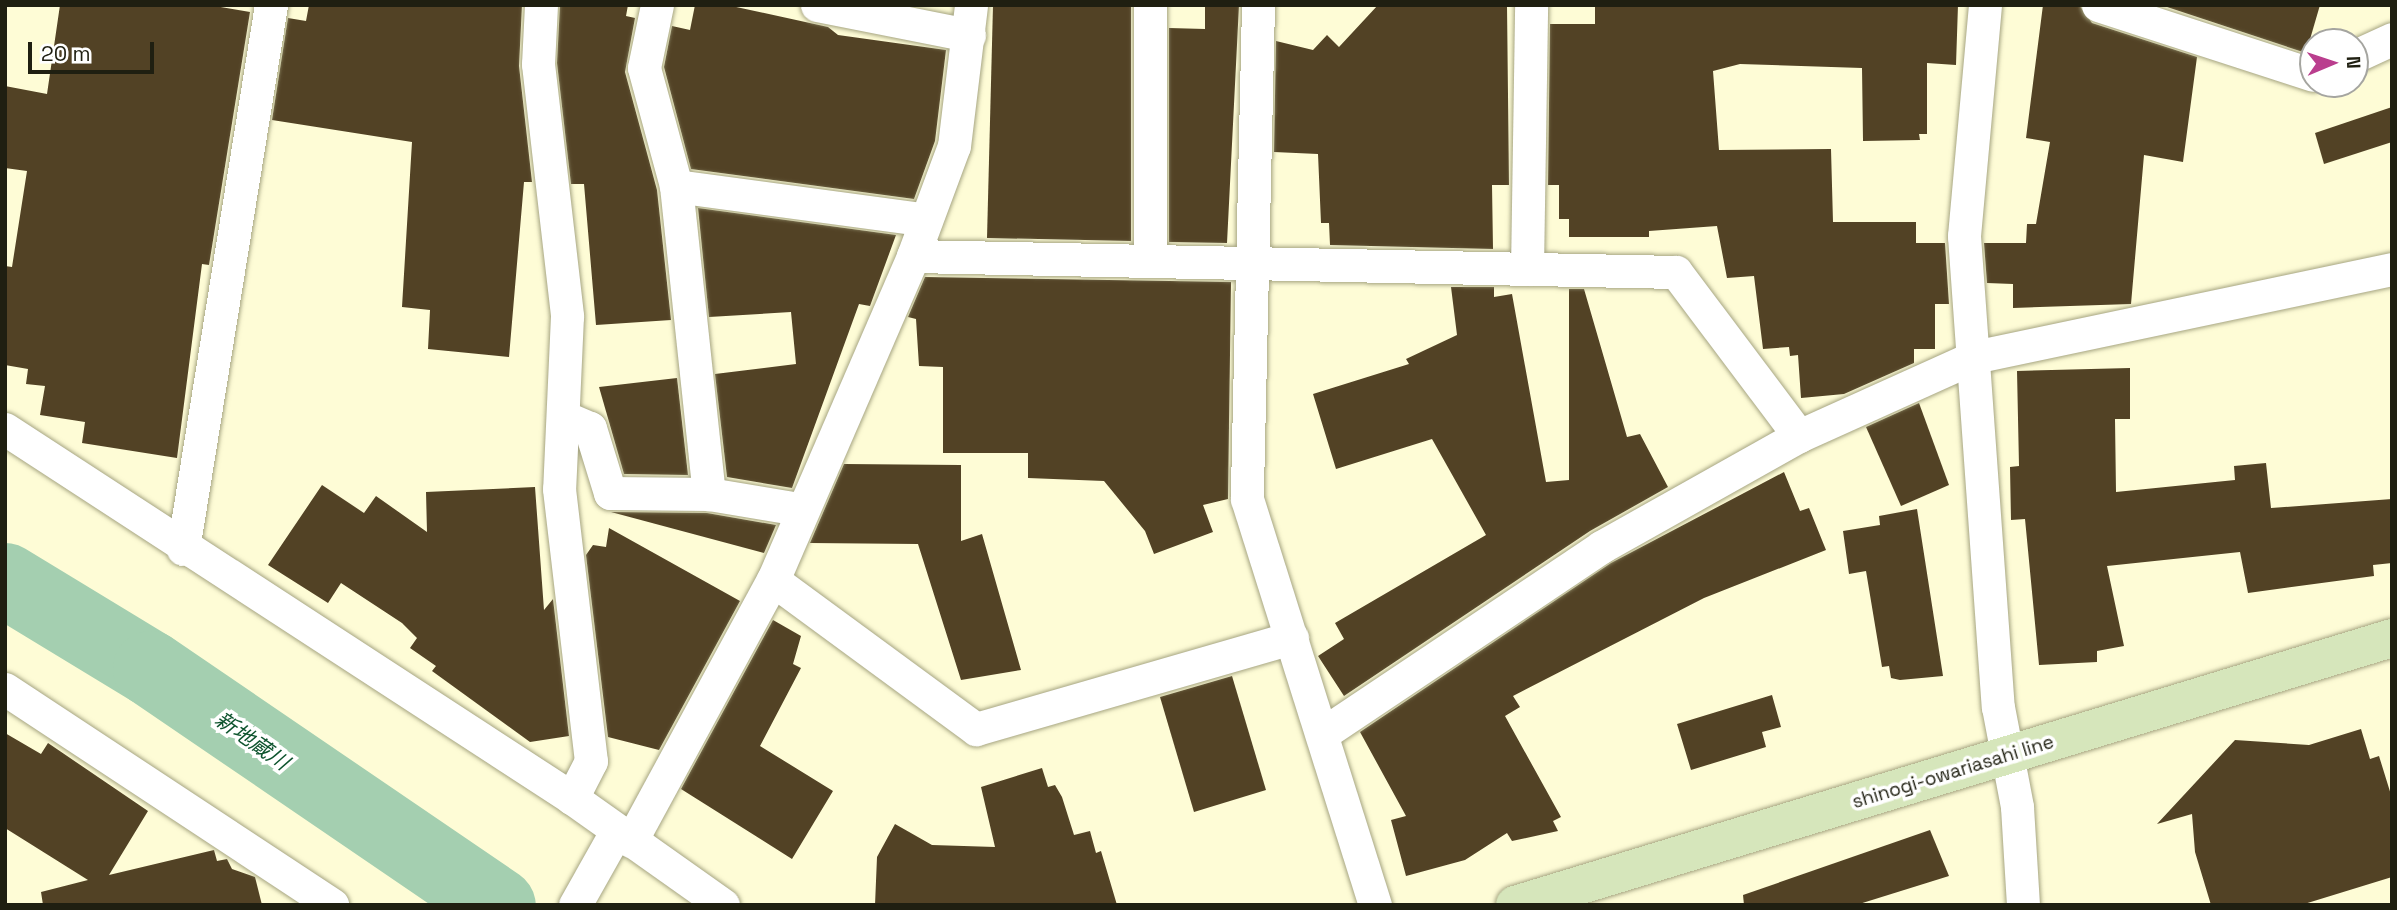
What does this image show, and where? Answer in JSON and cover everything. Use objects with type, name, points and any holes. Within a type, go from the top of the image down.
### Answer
[{"type":"main road","name":"shinogi-owariasahi line","points":[[1515,905],[1563,898],[2004,756],[2392,638]]},
{"type":"street","points":[[183,549],[271,5]]},
{"type":"street","points":[[541,5],[538,64],[567,316],[566,418],[559,489],[592,761],[572,798]]},
{"type":"street","points":[[657,5],[644,68],[676,186],[709,494]]},
{"type":"street","points":[[575,905],[617,841],[773,580],[799,509],[913,256],[954,146],[970,20],[817,5]]},
{"type":"street","points":[[1150,5],[1150,258]]},
{"type":"street","points":[[1258,5],[1248,264],[1247,499],[1375,905]]},
{"type":"street","points":[[1527,269],[1531,5]]},
{"type":"street","points":[[1985,5],[1964,236],[2004,756],[2017,807],[2023,905]]},
{"type":"street","points":[[2098,5],[2299,70]]},
{"type":"street","points":[[2369,50],[2392,39]]},
{"type":"street","points":[[676,186],[926,220]]},
{"type":"street","points":[[913,256],[1150,258],[1248,264],[1676,272],[1799,436]]},
{"type":"street","points":[[1322,734],[1601,547],[1799,436],[1974,356],[2392,269]]},
{"type":"street","points":[[566,418],[590,429],[610,493],[709,494],[799,509]]},
{"type":"street","points":[[5,429],[183,549],[572,798],[617,841],[723,905]]},
{"type":"street","points":[[773,580],[976,729],[1292,638]]},
{"type":"street","points":[[5,689],[332,905]]},
{"type":"building","points":[[60,5],[209,5],[250,12],[209,265],[202,264],[177,458],[82,443],[85,422],[40,415],[45,386],[26,384],[28,369],[5,365],[5,266],[12,267],[27,171],[5,168],[5,86],[47,94]]},
{"type":"building","points":[[309,5],[522,5],[519,66],[532,182],[524,182],[509,357],[428,349],[430,310],[402,307],[412,142],[272,120],[288,18],[306,21]]},
{"type":"building","points":[[560,5],[628,5],[626,16],[635,18],[625,72],[657,190],[671,320],[596,325],[584,184],[571,184],[557,63]]},
{"type":"building","points":[[695,5],[727,5],[828,27],[838,35],[946,50],[935,141],[914,199],[691,169],[664,67],[672,26],[690,30]]},
{"type":"building","points":[[993,5],[1131,5],[1131,241],[987,238]]},
{"type":"building","points":[[1205,5],[1239,5],[1227,243],[1169,242],[1169,28],[1205,29]]},
{"type":"building","points":[[1378,5],[1507,5],[1509,185],[1492,185],[1493,249],[1330,245],[1329,223],[1321,223],[1318,154],[1274,152],[1276,41],[1313,50],[1327,35],[1339,47]]},
{"type":"building","points":[[1595,5],[1958,5],[1956,65],[1927,63],[1927,134],[1919,134],[1920,140],[1863,141],[1862,68],[1740,64],[1713,71],[1719,150],[1831,149],[1833,222],[1916,222],[1916,243],[1945,243],[1949,304],[1935,304],[1935,349],[1914,349],[1914,363],[1844,394],[1801,398],[1798,355],[1790,356],[1789,347],[1763,349],[1754,276],[1727,278],[1717,226],[1649,231],[1649,237],[1569,237],[1569,219],[1559,219],[1559,185],[1548,185],[1550,24],[1595,24]]},
{"type":"building","points":[[2043,5],[2079,5],[2092,23],[2197,57],[2183,162],[2144,155],[2131,304],[2013,308],[2013,284],[1987,283],[1984,243],[2026,243],[2027,224],[2036,224],[2050,142],[2026,138]]},
{"type":"building","points":[[2161,5],[2320,5],[2313,28],[2299,28],[2299,51]]},
{"type":"building","points":[[2392,107],[2392,142],[2324,164],[2315,133]]},
{"type":"building","points":[[698,208],[896,235],[870,306],[859,304],[792,488],[727,477],[715,374],[796,364],[791,312],[709,317]]},
{"type":"building","points":[[925,277],[1231,282],[1228,499],[1203,505],[1213,532],[1154,554],[1145,531],[1104,481],[1028,478],[1028,453],[943,453],[943,367],[919,366],[916,319],[908,317]]},
{"type":"building","points":[[1451,287],[1494,287],[1494,297],[1512,294],[1546,482],[1569,480],[1569,289],[1584,289],[1627,437],[1640,434],[1668,487],[1590,531],[1344,696],[1318,656],[1344,639],[1335,623],[1486,535],[1432,439],[1336,469],[1313,394],[1409,364],[1406,359],[1457,335]]},
{"type":"building","points":[[2130,368],[2130,419],[2115,419],[2116,492],[2235,480],[2234,466],[2266,463],[2271,508],[2392,499],[2392,563],[2373,565],[2374,576],[2248,593],[2240,552],[2107,566],[2124,646],[2097,651],[2097,662],[2039,665],[2025,519],[2011,520],[2010,467],[2019,466],[2017,371]]},
{"type":"building","points":[[677,378],[688,475],[624,474],[599,387]]},
{"type":"building","points":[[1919,403],[1949,485],[1901,506],[1866,427]]},
{"type":"building","points":[[844,464],[961,465],[961,541],[982,534],[1021,670],[961,680],[918,544],[810,543]]},
{"type":"building","points":[[1784,472],[1800,511],[1809,508],[1826,550],[1704,598],[1513,696],[1520,707],[1505,716],[1561,817],[1553,821],[1558,831],[1512,841],[1507,833],[1465,860],[1406,876],[1391,820],[1406,816],[1360,732],[1611,563]]},
{"type":"building","points":[[322,485],[364,513],[376,496],[427,532],[426,492],[535,487],[544,610],[553,599],[569,736],[530,742],[432,671],[436,666],[410,648],[417,638],[402,623],[341,583],[328,603],[268,565]]},
{"type":"building","points":[[1917,509],[1943,676],[1900,680],[1891,678],[1889,666],[1882,667],[1866,571],[1849,574],[1843,531],[1880,525],[1879,516]]},
{"type":"building","points":[[611,512],[707,513],[776,525],[764,553]]},
{"type":"building","points":[[609,528],[740,601],[659,750],[608,737],[586,555],[593,545],[606,547]]},
{"type":"building","points":[[773,620],[801,636],[793,664],[801,668],[760,746],[833,791],[792,859],[681,789]]},
{"type":"building","points":[[1232,676],[1266,790],[1194,812],[1160,697]]},
{"type":"building","points":[[1772,695],[1781,727],[1762,732],[1766,747],[1691,770],[1677,724]]},
{"type":"building","points":[[2361,729],[2370,759],[2379,756],[2392,798],[2392,877],[2301,905],[2211,905],[2195,852],[2192,814],[2157,824],[2235,740],[2309,745]]},
{"type":"building","points":[[5,733],[41,754],[48,743],[148,811],[109,875],[214,850],[217,861],[227,859],[232,869],[255,877],[262,905],[43,905],[41,892],[88,880],[5,828]]},
{"type":"building","points":[[1042,768],[1048,787],[1055,785],[1062,797],[1074,835],[1090,831],[1096,853],[1101,851],[1117,905],[875,905],[877,857],[895,824],[932,845],[995,847],[981,787]]},
{"type":"building","points":[[1930,830],[1949,876],[1856,905],[1744,905],[1743,895]]},
{"type":"waterway","name":"新地蔵川","points":[[5,580],[150,668],[498,905]]}]
